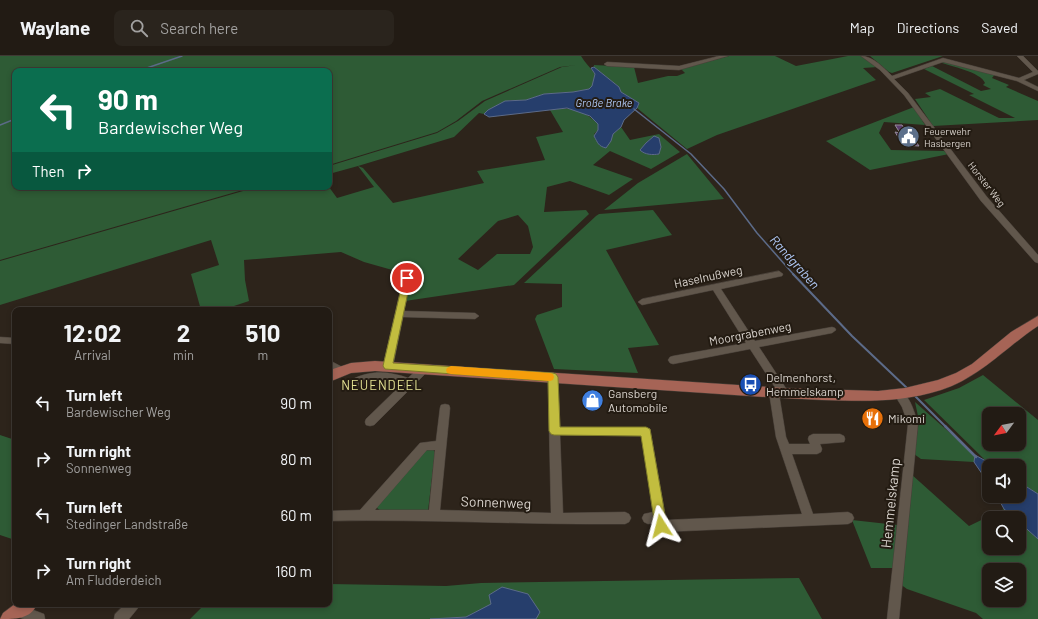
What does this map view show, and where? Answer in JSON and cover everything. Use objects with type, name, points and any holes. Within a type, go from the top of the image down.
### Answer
[{"type":"main road","points":[[332,376],[341,371],[362,366],[388,366],[779,392],[859,396],[906,393],[940,385],[960,377],[976,367],[1015,335],[1038,320]]},
{"type":"street","points":[[607,64],[679,68],[725,56]]},
{"type":"street","name":"Horster Weg","points":[[864,56],[876,64],[906,94],[984,199],[1038,260]]},
{"type":"street","points":[[1019,80],[1038,74],[1020,56]]},
{"type":"street","points":[[892,79],[939,61],[948,61],[1019,80],[1038,89]]},
{"type":"street","name":"Haselnußweg","points":[[642,302],[779,274]]},
{"type":"street","points":[[388,366],[407,278]]},
{"type":"street","points":[[715,287],[752,345],[779,392],[781,437],[808,519]]},
{"type":"street","points":[[400,314],[475,316]]},
{"type":"street","name":"Moorgrabenweg","points":[[673,360],[832,330]]},
{"type":"street","points":[[0,340],[12,341]]},
{"type":"street","points":[[332,366],[341,371]]},
{"type":"street","points":[[370,422],[424,368]]},
{"type":"street","points":[[354,383],[364,377],[375,376],[395,377],[410,383]]},
{"type":"street","points":[[553,377],[557,519]]},
{"type":"street","name":"Hemmelskamp","points":[[893,619],[913,424],[907,406],[906,393]]},
{"type":"street","points":[[434,515],[445,408]]},
{"type":"street","points":[[554,431],[646,432],[654,517],[661,526],[848,518]]},
{"type":"street","points":[[785,449],[817,449],[813,439],[840,439]]},
{"type":"street","points":[[364,514],[424,446],[440,445]]},
{"type":"street","name":"Sonnenweg","points":[[332,516],[364,514],[557,519],[625,518]]},
{"type":"street","points":[[120,619],[131,607]]},
{"type":"street","points":[[19,611],[40,619]]},
{"type":"green space","points":[[0,56],[581,56],[595,74],[592,86],[589,89],[573,92],[544,94],[526,100],[510,100],[488,110],[484,114],[479,113],[454,137],[332,173],[332,165],[437,133],[458,121],[485,101],[562,67],[577,65],[560,67],[482,101],[456,121],[437,132],[332,164],[332,68],[12,68],[12,190],[243,190],[0,260]]},
{"type":"green space","points":[[729,56],[775,56],[796,66],[848,56],[862,56],[878,67],[863,68],[876,80],[717,135],[687,149],[637,108],[639,103],[621,92],[619,87],[594,67],[594,65],[634,67],[638,83],[668,76],[677,76],[685,73],[681,69]]},
{"type":"green space","points":[[870,56],[943,56],[892,73]]},
{"type":"green space","points":[[941,61],[996,73],[992,78],[1009,85],[1006,87],[1038,101],[1038,120],[933,126],[915,99],[931,97],[925,93],[940,89],[999,118],[1015,118],[969,95],[974,94],[924,69],[932,66],[981,91],[991,89],[983,85],[985,83],[978,76],[965,70],[939,62]]},
{"type":"green space","points":[[914,107],[925,125],[884,122],[879,133],[891,150],[944,151],[949,154],[870,170],[826,141]]},
{"type":"green space","points":[[571,109],[582,112],[598,124],[598,130],[594,134],[611,141],[613,134],[621,127],[630,140],[659,134],[680,152],[651,169],[610,151],[593,165],[633,179],[609,195],[570,181],[547,187],[544,212],[586,210],[589,214],[514,285],[405,301],[410,275],[364,262],[341,252],[244,260],[245,280],[249,301],[231,307],[200,307],[191,274],[219,265],[211,240],[0,305],[0,261],[247,190],[331,190],[337,198],[374,187],[358,166],[363,168],[393,203],[484,183],[477,171],[545,160],[536,137],[563,132],[550,110]],"holes":[[[659,138],[661,147],[659,154],[653,155],[642,152]],[[518,215],[528,226],[533,247],[530,254],[497,254],[478,270],[458,259],[498,221]]]},
{"type":"green space","points":[[687,154],[724,199],[604,210],[638,183]]},
{"type":"green space","points":[[653,210],[672,235],[606,250],[659,345],[628,348],[638,373],[554,369],[535,319],[537,315],[562,307],[562,284],[524,283],[599,214]]},
{"type":"green space","points":[[983,375],[1022,407],[982,407],[982,451],[1026,451],[1026,410],[1038,420],[1038,494],[1026,486],[1026,459],[984,459],[924,400],[959,388]]},
{"type":"green space","points":[[915,402],[975,455],[974,462],[921,459],[914,454],[919,421]]},
{"type":"green space","points":[[0,435],[12,439],[12,539],[0,535]]},
{"type":"green space","points":[[432,448],[435,452],[428,511],[381,511],[377,508],[377,504],[426,449]]},
{"type":"green space","points":[[911,474],[969,526],[982,520],[982,555],[1026,555],[1026,528],[1038,539],[1038,619],[983,619],[976,613],[907,589],[900,584]]},
{"type":"green space","points":[[852,520],[897,525],[894,568],[871,568]]},
{"type":"green space","points":[[799,578],[822,619],[190,619],[202,607],[332,607],[332,584],[446,586],[481,583]]},
{"type":"water","name":"Große Brake","points":[[594,67],[619,87],[621,92],[639,103],[637,108],[624,120],[621,127],[613,134],[611,141],[606,148],[597,142],[594,136],[598,130],[598,124],[590,116],[567,108],[489,117],[484,114],[488,110],[505,101],[526,100],[544,94],[573,92],[589,89],[592,86],[595,74],[591,68]]},
{"type":"water","points":[[654,136],[659,138],[661,147],[659,154],[647,154],[642,152],[640,150]]},
{"type":"water","points":[[975,455],[982,459],[982,474],[974,462]]},
{"type":"water","points":[[1026,486],[1038,494],[1038,539],[1026,528],[1026,511],[1006,511],[1001,503],[1026,503]]},
{"type":"water","points":[[502,587],[528,594],[540,612],[536,619],[430,619],[466,617],[491,604],[489,595]]},
{"type":"building","points":[[895,125],[902,125],[919,146],[903,145],[895,132],[900,133]]},
{"type":"waterway","points":[[147,68],[182,56]]},
{"type":"waterway","name":"Randgraben","points":[[634,109],[691,154],[724,189],[757,233],[794,275]]},
{"type":"waterway","points":[[0,125],[12,120]]},
{"type":"waterway","name":"Randgraben","points":[[793,274],[852,336],[908,389]]},
{"type":"waterway","name":"Randgraben","points":[[914,395],[976,457]]},
{"type":"slow traffic","points":[[451,370],[550,377]]},
{"type":"place","name":"Feuerwehr Hasbergen","points":[[908,137]]},
{"type":"place","name":"Delmenhorst, Hemmelskamp","points":[[751,384]]},
{"type":"place","name":"Gansberg Automobile","points":[[593,400]]},
{"type":"place","name":"Mikomi","points":[[872,418]]},
{"type":"district","name":"NEUENDEEL","points":[[382,385]]},
{"type":"route","points":[[407,278],[388,366],[553,377],[554,431],[646,432],[661,526]]}]
